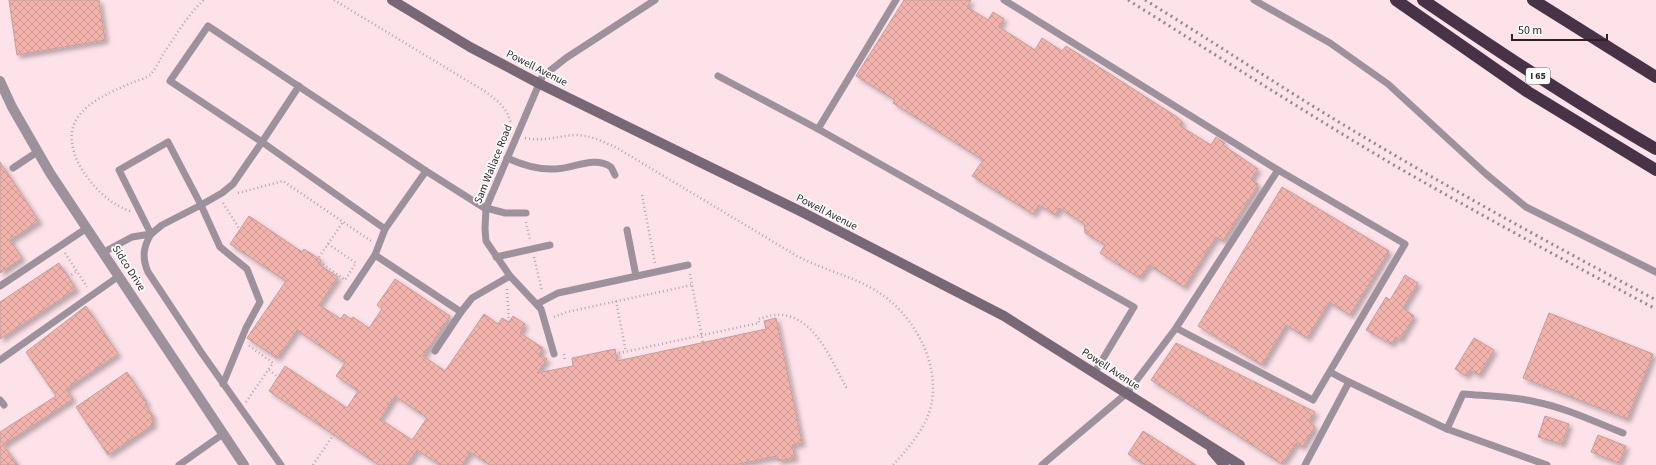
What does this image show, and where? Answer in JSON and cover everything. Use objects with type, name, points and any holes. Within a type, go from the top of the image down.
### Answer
[{"type":"highway","points":[[1396,0],[1528,92],[1656,170]]},
{"type":"highway","name":"I 65","points":[[1423,0],[1616,126],[1656,149]]},
{"type":"highway","points":[[1533,0],[1654,76]]},
{"type":"main road","name":"Powell Avenue","points":[[392,0],[470,47],[538,83],[940,282],[1004,316],[1095,372],[1240,465]]},
{"type":"main road","points":[[1206,443],[1224,465]]},
{"type":"street","name":"Sidco Drive","points":[[0,82],[37,152],[244,465]]},
{"type":"lane","points":[[538,83],[545,74],[566,58],[655,0]]},
{"type":"lane","points":[[818,129],[896,0]]},
{"type":"lane","points":[[1004,0],[1278,170],[1405,244],[1313,400],[1176,328]]},
{"type":"lane","points":[[1254,0],[1330,43],[1388,84],[1491,180],[1526,207],[1656,272]]},
{"type":"lane","points":[[385,229],[262,142],[170,81],[208,26],[426,171],[486,208],[505,213],[525,213]]},
{"type":"lane","points":[[718,76],[818,129],[1134,307],[1095,372]]},
{"type":"lane","name":"Sam Wallace Road","points":[[538,83],[486,208],[484,229],[486,241],[508,276],[537,304],[544,314],[554,354]]},
{"type":"lane","points":[[281,465],[223,384],[148,272],[144,264],[144,253],[151,234],[162,225],[222,193],[233,184],[299,86]]},
{"type":"lane","points":[[151,234],[119,170],[168,142],[201,204],[220,247],[247,269],[260,302],[241,340],[223,384]]},
{"type":"lane","points":[[13,168],[37,152]]},
{"type":"lane","points":[[507,158],[530,166],[547,169],[556,169],[598,161],[611,167],[615,175]]},
{"type":"lane","points":[[1042,465],[1127,393],[1176,328],[1278,170]]},
{"type":"lane","points":[[347,297],[374,255],[385,229],[426,171]]},
{"type":"lane","points":[[0,286],[87,228]]},
{"type":"lane","points":[[627,230],[636,276]]},
{"type":"lane","points":[[104,252],[132,237],[151,234]]},
{"type":"lane","points":[[496,257],[550,245]]},
{"type":"lane","points":[[374,255],[461,312]]},
{"type":"lane","points":[[537,304],[558,293],[688,265]]},
{"type":"lane","points":[[0,360],[119,276]]},
{"type":"lane","points":[[435,351],[472,298],[508,276]]},
{"type":"lane","points":[[1330,372],[1447,428],[1547,465]]},
{"type":"lane","points":[[1305,465],[1349,382]]},
{"type":"lane","points":[[1447,428],[1463,394],[1504,397],[1536,402],[1569,411],[1623,433]]},
{"type":"lane","points":[[179,465],[223,434]]},
{"type":"path","points":[[138,209],[131,212],[119,206],[100,192],[90,182],[77,160],[73,149],[72,138],[75,122],[82,111],[99,98],[150,74],[190,15],[204,0]]},
{"type":"path","points":[[334,0],[500,102],[506,110],[511,129],[521,137],[540,141],[576,135],[589,137],[610,145],[633,157],[797,256],[814,265],[860,282],[878,292],[892,303],[915,328],[930,370],[933,389],[932,402],[925,422],[893,465]]},
{"type":"path","points":[[232,195],[283,181],[370,240],[379,244]]},
{"type":"path","points":[[642,195],[656,272]]},
{"type":"path","points":[[222,200],[227,198]]},
{"type":"path","points":[[525,213],[541,289],[555,321]]},
{"type":"path","points":[[328,244],[356,263],[345,280],[317,260],[343,222]]},
{"type":"path","points":[[60,246],[93,295]]},
{"type":"path","points":[[688,265],[703,343]]},
{"type":"path","points":[[68,277],[77,271]]},
{"type":"path","points":[[508,276],[509,322]]},
{"type":"path","points":[[554,317],[567,312],[692,285]]},
{"type":"path","points":[[616,302],[626,352]]},
{"type":"path","points":[[619,353],[759,323],[758,319],[776,315],[785,315],[800,321],[811,330],[828,355],[846,387],[849,387]]},
{"type":"path","points":[[241,340],[274,363],[246,402]]},
{"type":"path","points":[[562,347],[565,361]]},
{"type":"path","points":[[269,370],[278,377]]},
{"type":"path","points":[[313,465],[334,434]]},
{"type":"building","points":[[9,0],[99,0],[105,40],[17,55]]},
{"type":"building","points":[[904,0],[971,0],[967,7],[988,20],[993,12],[1004,19],[999,27],[1035,50],[1042,38],[1062,51],[1066,46],[1177,117],[1183,123],[1180,126],[1211,145],[1216,137],[1225,143],[1223,145],[1258,169],[1251,179],[1258,184],[1255,190],[1223,241],[1216,237],[1184,287],[1149,265],[1140,278],[1100,253],[1105,245],[1085,233],[1084,224],[1059,208],[1055,215],[1039,205],[1033,214],[972,176],[983,160],[893,103],[895,100],[856,76]]},
{"type":"building","points":[[0,162],[39,221],[10,240],[22,258],[0,273]]},
{"type":"building","points":[[1282,187],[1389,251],[1350,315],[1329,302],[1307,338],[1286,325],[1262,365],[1198,326]]},
{"type":"building","points":[[249,216],[302,252],[304,249],[321,260],[318,264],[338,277],[319,305],[341,319],[344,314],[351,319],[353,317],[369,328],[382,309],[377,305],[395,279],[450,316],[423,356],[445,371],[484,314],[498,324],[502,318],[509,322],[513,316],[525,324],[520,333],[543,348],[539,354],[547,359],[537,373],[573,366],[572,358],[615,349],[617,361],[766,329],[764,321],[776,318],[802,443],[792,445],[795,458],[778,461],[777,456],[734,465],[490,465],[470,452],[462,465],[440,465],[417,450],[407,465],[379,465],[269,391],[285,366],[347,408],[358,391],[336,376],[345,363],[297,330],[277,358],[247,338],[286,281],[230,244]],"holes":[[[395,396],[427,418],[412,440],[380,419]]]},
{"type":"building","points":[[59,263],[76,289],[0,339],[0,302]]},
{"type":"building","points":[[1405,275],[1418,283],[1403,308],[1414,316],[1400,340],[1396,337],[1391,344],[1366,330],[1386,297],[1390,300]]},
{"type":"building","points":[[86,306],[118,354],[66,389],[73,399],[3,445],[18,465],[0,465],[0,432],[56,396],[26,352]]},
{"type":"building","points":[[1549,313],[1653,354],[1627,419],[1523,378]]},
{"type":"building","points":[[1474,338],[1494,350],[1479,375],[1470,370],[1466,376],[1455,369]]},
{"type":"building","points":[[1176,343],[1315,412],[1309,422],[1315,427],[1302,447],[1296,443],[1282,464],[1151,380]]},
{"type":"building","points":[[127,372],[147,403],[145,404],[154,418],[151,419],[154,424],[108,455],[76,407]]},
{"type":"building","points":[[1545,416],[1569,424],[1562,444],[1538,437]]},
{"type":"building","points":[[1143,431],[1196,465],[1145,465],[1128,454]]},
{"type":"building","points":[[1598,435],[1626,446],[1619,463],[1591,452]]},
{"type":"railway","points":[[1128,0],[1392,164],[1523,238],[1656,309]]},
{"type":"railway","points":[[1145,0],[1310,105],[1413,166],[1656,300]]}]
